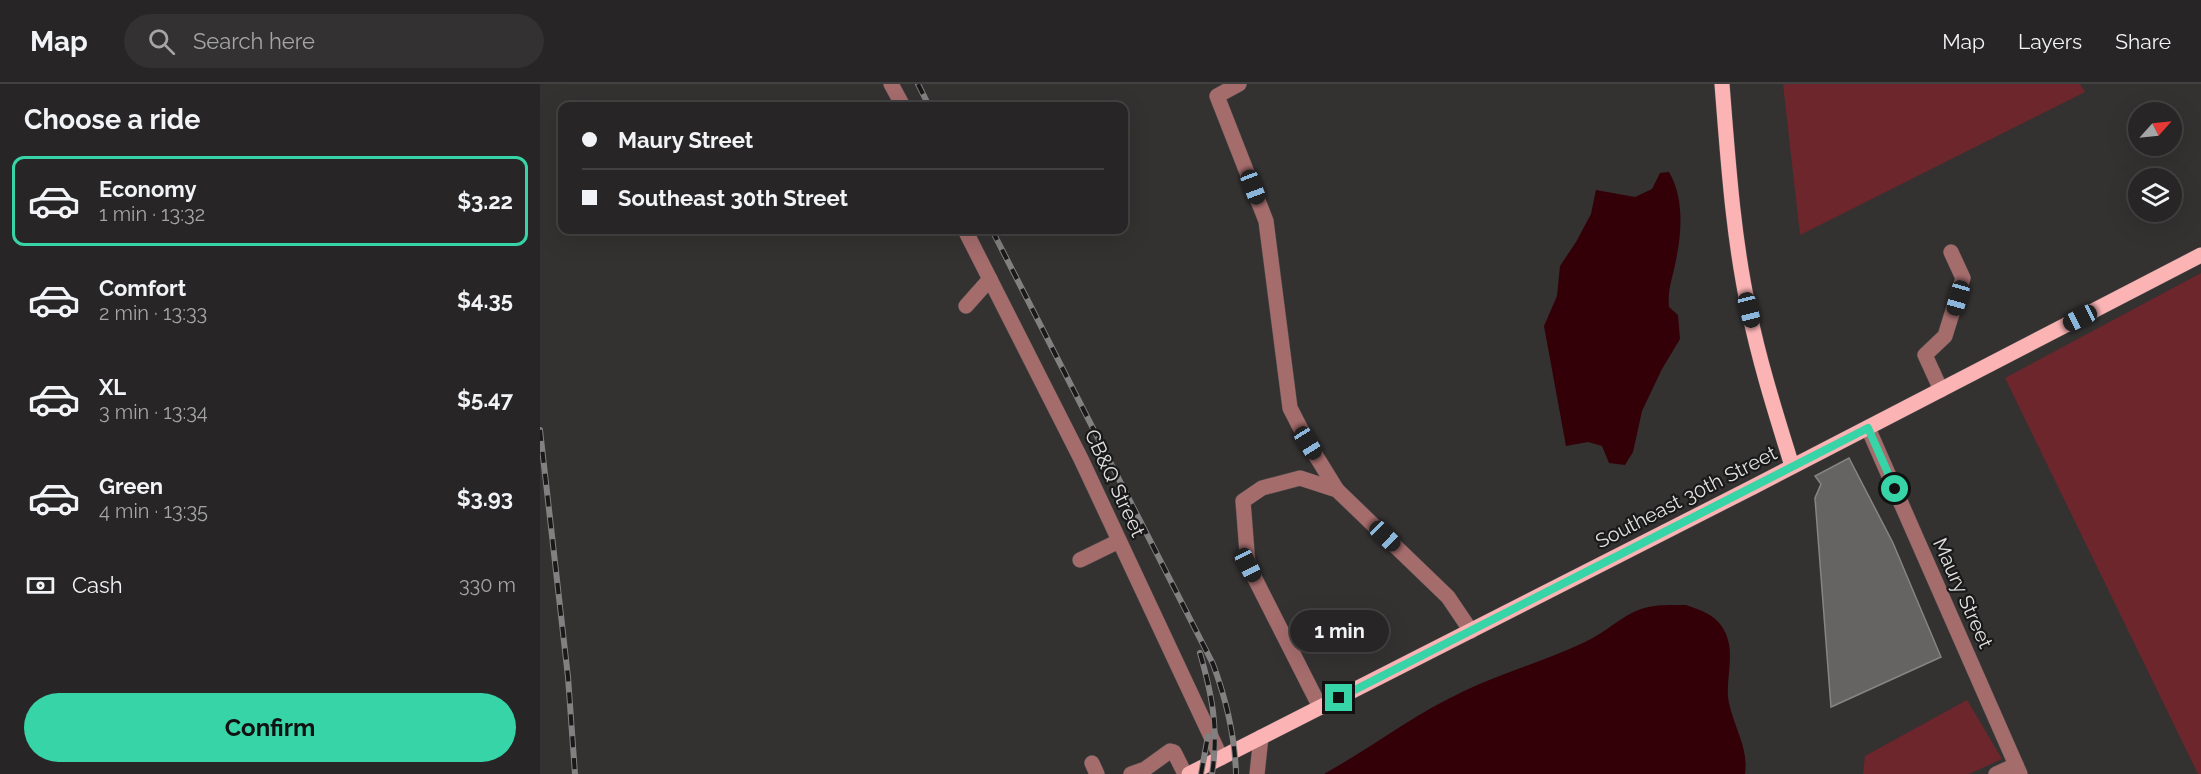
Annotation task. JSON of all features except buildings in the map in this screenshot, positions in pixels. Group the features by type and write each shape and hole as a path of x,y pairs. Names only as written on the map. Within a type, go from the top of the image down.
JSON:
{"main road":[{"path":"1722,84 1737,241 1749,310 1767,383 1792,466"},
{"name":"Southeast 30th Street","path":"1187,774 1868,428 2201,255"}],"street":[{"path":"891,84 901,102"},
{"path":"1239,84 1217,96 1266,220 1290,408 1337,490 1448,597 1471,631"},
{"name":"CB&Q Street","path":"967,234 1076,449 1221,758"},
{"path":"1941,390 1925,355 1945,336 1963,278 1951,252"},
{"path":"966,306 990,279"},
{"name":"Maury Street","path":"1868,428 2018,769"},
{"path":"1320,707 1248,565 1243,501 1262,489 1300,478 1337,490"},
{"path":"1080,560 1119,540"},
{"path":"1257,774 1261,737"},
{"path":"1131,774 1145,769 1170,751 1174,752 1187,774"},
{"path":"1996,774 2018,769"}],"shaded area":[{"path":"1783,84 2080,84 2085,92 1800,235"},
{"path":"1669,172 1677,192 1680,226 1669,307 1678,315 1680,339 1662,369 1642,411 1633,452 1625,465 1609,463 1602,446 1588,442 1566,446 1544,326 1557,296 1560,266 1591,214 1596,190 1635,197 1652,189 1660,173"},
{"path":"2201,273 2201,774 2198,774 2005,378"},
{"path":"1686,605 1712,617 1721,625 1728,639 1730,648 1729,703 1743,747 1745,774 1324,774 1426,711 1462,692 1585,642 1646,607"},
{"path":"1967,700 2002,759 1969,774 1863,774 1865,756"}],"railway":[{"path":"918,84 927,102"},
{"path":"994,234 1213,664 1229,718 1236,774"},
{"path":"540,430 568,677 575,774"},
{"path":"1200,653 1213,712 1215,742 1212,774"},
{"path":"1201,774 1208,736"}],"route":[{"path":"1339,698 1868,428 1895,489"}]}
